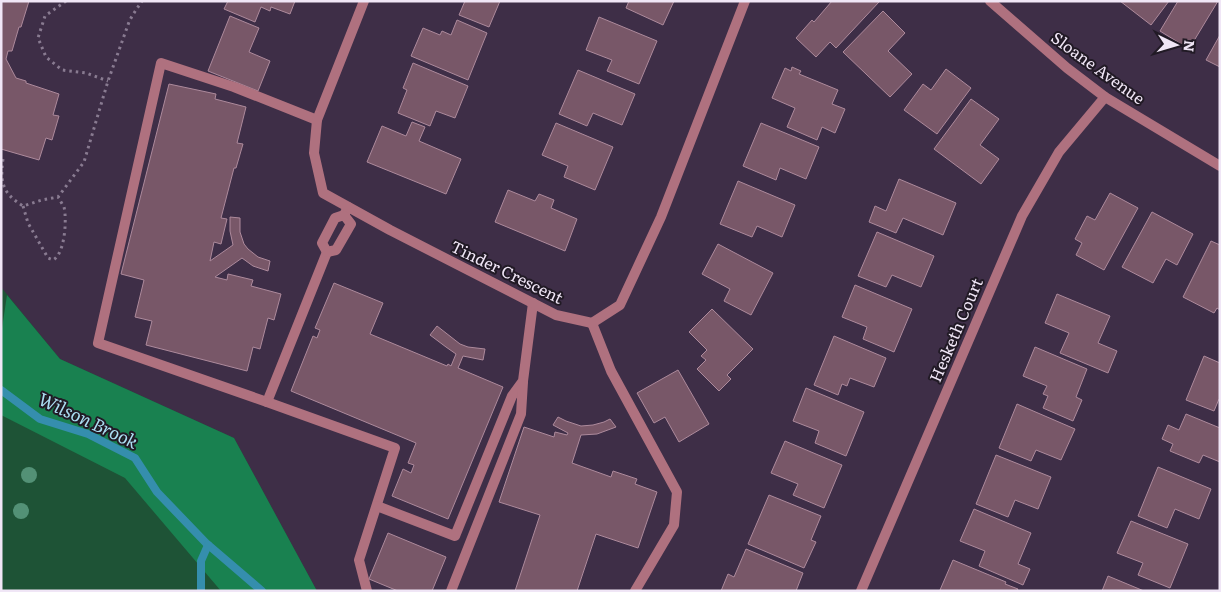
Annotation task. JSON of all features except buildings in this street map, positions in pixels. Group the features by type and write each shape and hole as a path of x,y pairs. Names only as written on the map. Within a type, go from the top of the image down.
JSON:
{"street":[{"name":"Tinder Crescent","path":"364,1 317,120 314,153 323,193 346,211 390,230 556,315 592,323"},
{"path":"635,591 674,525 677,492 611,371 592,323 620,305 661,217 745,1"},
{"name":"Sloane Avenue","path":"990,1 1067,68 1105,97 1220,166"},
{"path":"317,120 234,87 161,63 98,343 395,448 359,560 367,591"},
{"name":"Hesketh Court","path":"861,591 1022,216 1059,152 1105,97"},
{"path":"346,211 351,224 336,250 327,252 322,243 334,218 346,211"},
{"path":"267,402 327,252"},
{"path":"451,591 521,414 523,381 533,303"},
{"path":"377,506 455,536 512,396 523,381"}],"path":[{"path":"66,1 45,16 38,38 46,57 62,70 86,73 108,81"},
{"path":"23,206 58,196 84,162 108,81 129,22 142,1"},
{"path":"4,159 2,179 6,192 10,198 23,206 28,223 48,258 53,260 59,254 65,230 63,206 58,196"}],"green space":[{"path":"1,287 60,359 234,438 317,591 1,591"},
{"path":"7,295 60,359 234,438 317,591 221,591 125,478 1,415 1,335"}],"waterway":[{"name":"Wilson Brook","path":"1,390 40,419 88,434 135,458 157,492 206,543 262,591"},
{"path":"201,591 201,561 208,545"}]}
